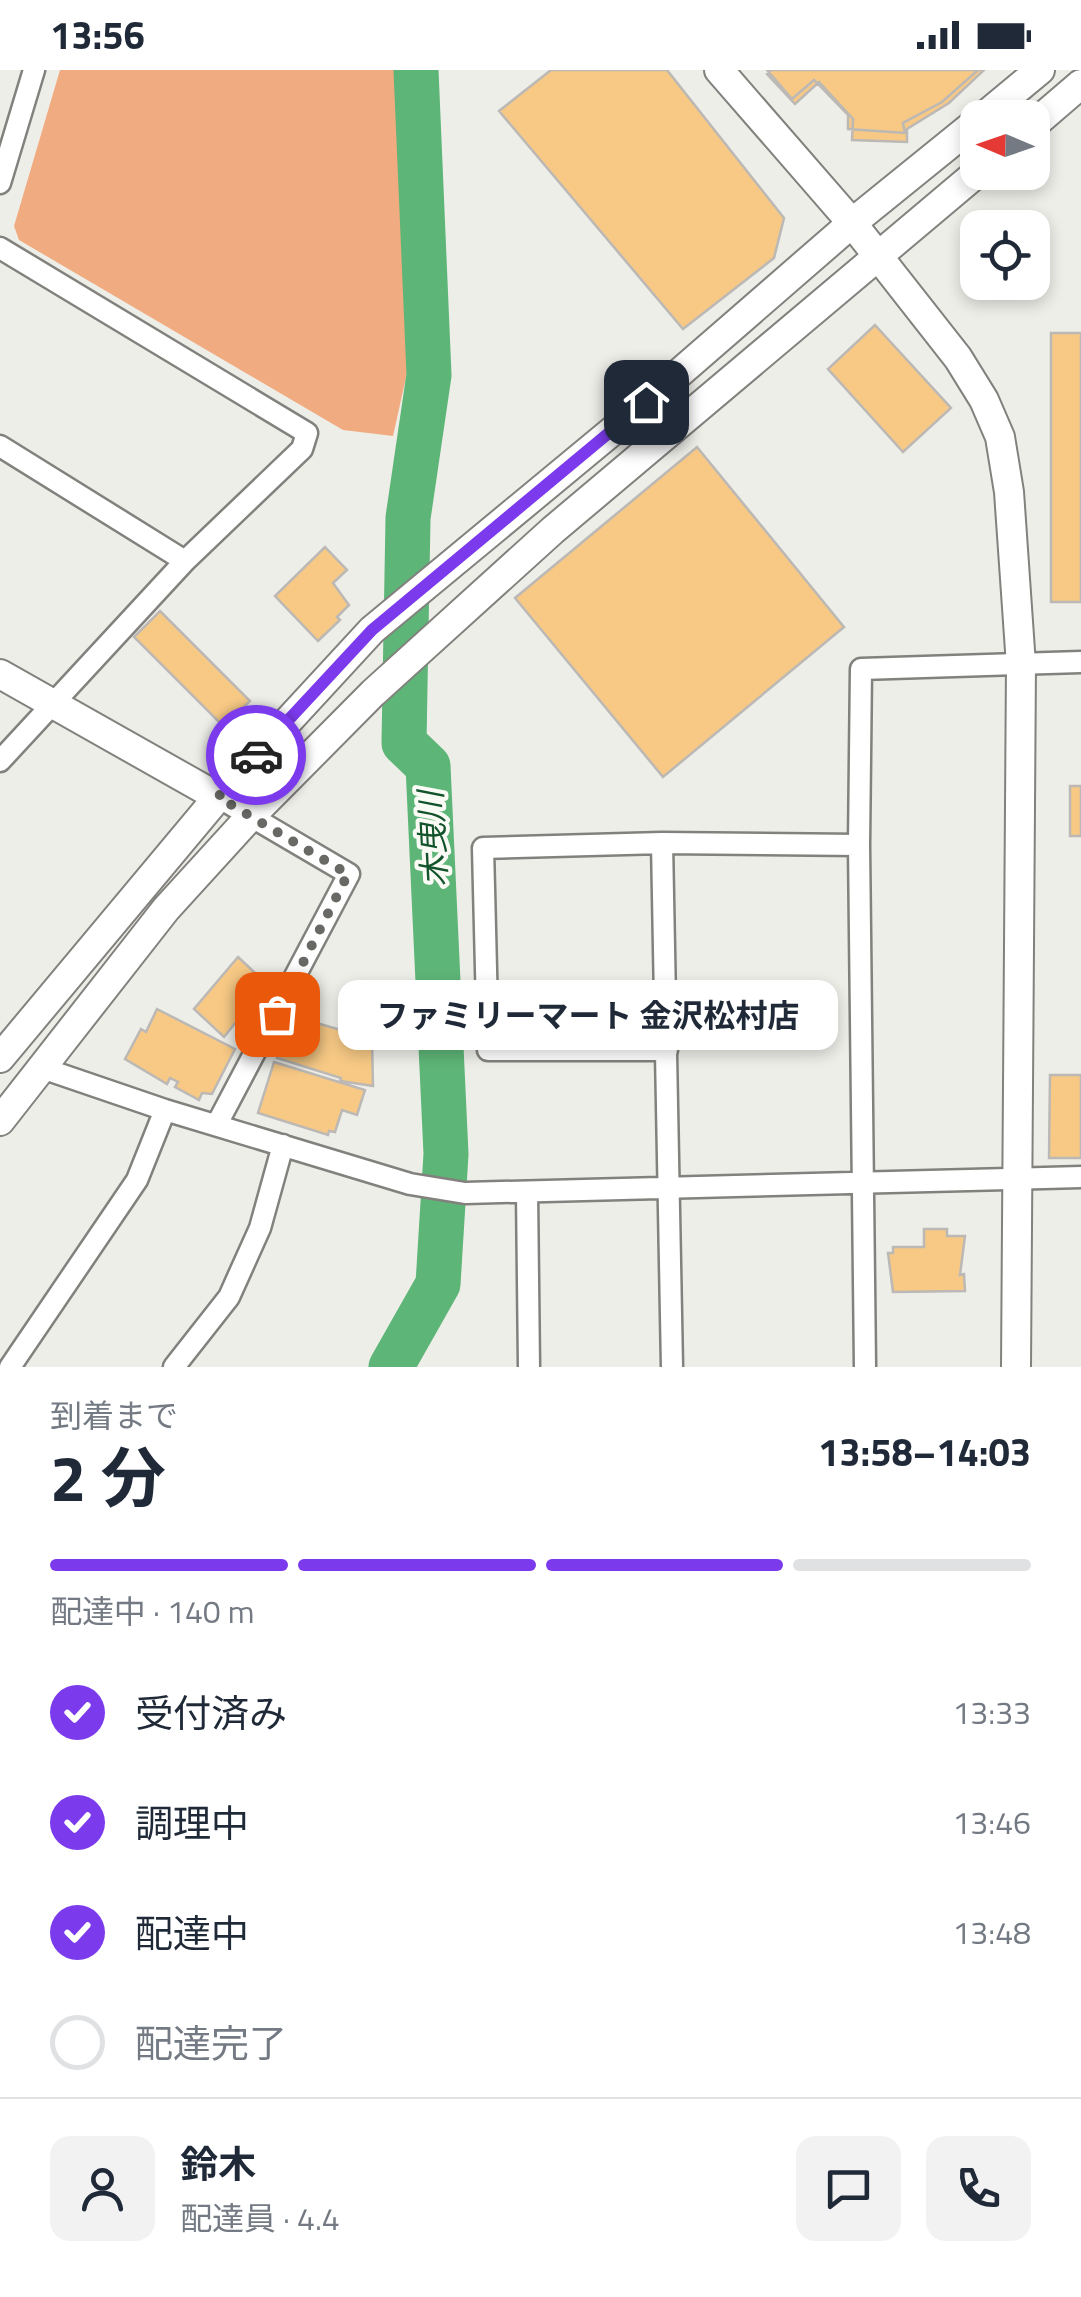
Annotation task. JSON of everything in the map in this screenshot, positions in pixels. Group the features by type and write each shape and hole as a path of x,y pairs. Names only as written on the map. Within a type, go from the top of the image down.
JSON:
{"street":[{"path":"0,184 34,70"},
{"path":"719,70 852,223 958,358 984,400 1000,437 1009,492 1021,665 1016,1367"},
{"path":"1003,100 1040,70"},
{"path":"1050,111 1081,84"},
{"path":"0,1058 218,797 372,630 960,135"},
{"path":"0,1121 39,1066 166,909 373,692 603,488 960,187"},
{"path":"0,248 307,433 302,449 185,561 0,761"},
{"path":"0,446 185,561"},
{"path":"865,1367 861,669 1081,662"},
{"path":"0,674 348,874 217,1124"},
{"path":"667,1050 488,1050 483,848 662,843 860,846"},
{"path":"662,843 672,1367"},
{"path":"39,1066 165,1110 434,1189 464,1193 1081,1177"},
{"path":"10,1367 136,1180 165,1110"},
{"path":"174,1367 229,1298 260,1228 283,1145"},
{"path":"527,1192 529,1367"}],"shaded area":[{"path":"60,70 402,70 409,364 393,436 343,430 19,240 14,226"}],"building":[{"path":"551,70 667,70 784,218 774,258 683,329 499,111"},
{"path":"767,70 978,70 942,102 903,123 905,133 848,129 848,115 814,80 792,99"},
{"path":"771,70 984,70 949,103 907,129 907,142 852,140 853,119 819,82 795,104 767,74"},
{"path":"875,325 951,408 903,452 828,369"},
{"path":"1051,333 1081,333 1081,602 1051,602"},
{"path":"697,447 844,627 663,777 515,598"},
{"path":"325,547 347,570 333,583 349,605 318,641 275,596"},
{"path":"160,611 250,701 224,727 134,637"},
{"path":"1070,786 1081,786 1081,836 1070,836"},
{"path":"238,957 267,984 224,1037 194,1009"},
{"path":"157,1009 235,1049 212,1094 202,1093 199,1100 175,1087 178,1082 170,1078 167,1084 125,1059 141,1029 146,1032"},
{"path":"296,1017 372,1039 373,1086 340,1081 341,1078 277,1058"},
{"path":"274,1062 365,1090 357,1115 342,1110 335,1132 329,1131 328,1135 258,1113"},
{"path":"1050,1075 1081,1075 1081,1158 1049,1158"},
{"path":"924,1229 947,1229 947,1236 965,1236 960,1275 964,1274 965,1291 893,1292 888,1253 893,1253 893,1247 924,1247"}],"waterway":[{"name":"木曳川","path":"391,1367 438,1284 446,1154 428,766 404,743 408,518 429,375 416,70"}],"way so far":[{"path":"256,755 218,797 348,874 277,1014"}],"place":[{"name":"ファミリーマート 金沢松村店","path":"277,1014"}],"route":[{"path":"256,755 372,630 646,402"}]}
